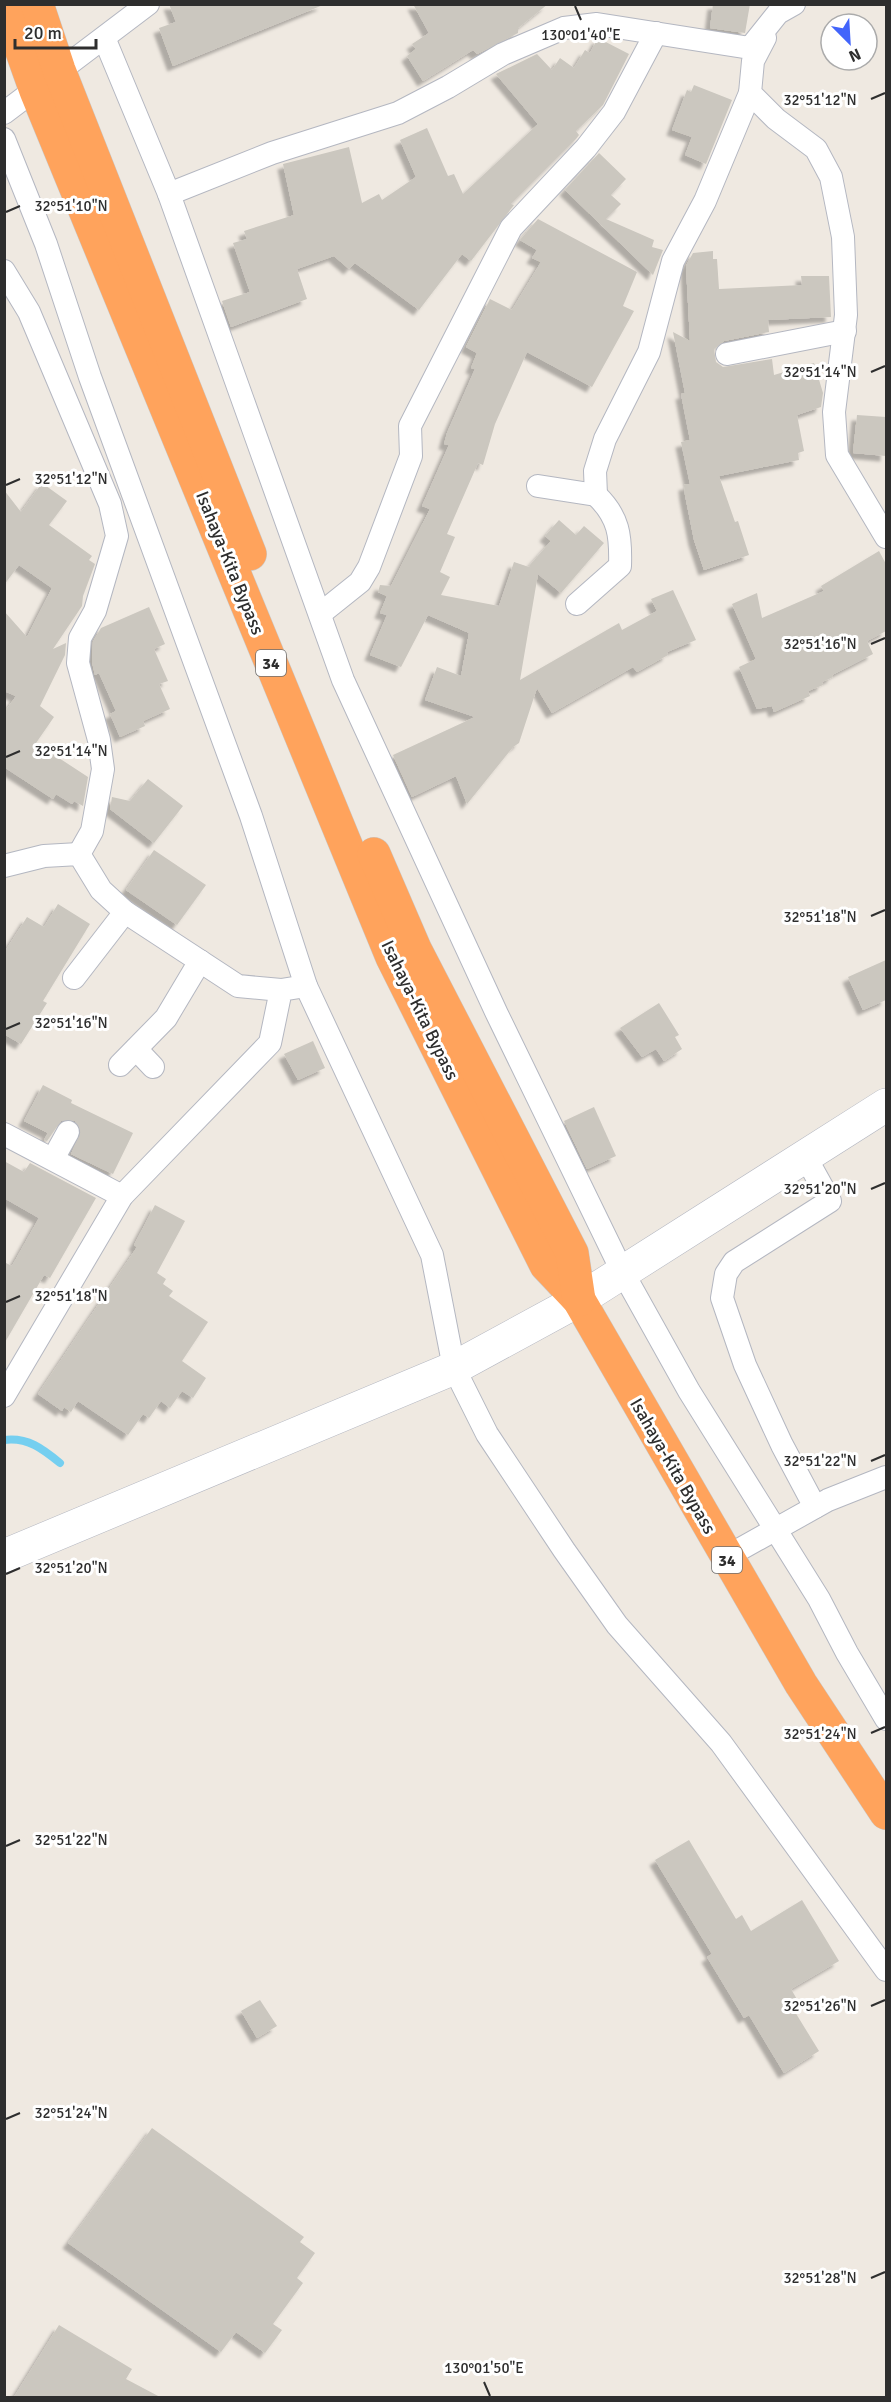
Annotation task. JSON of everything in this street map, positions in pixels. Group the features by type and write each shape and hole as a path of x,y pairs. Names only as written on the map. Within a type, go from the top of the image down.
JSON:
{"highway":[{"name":"Isahaya-Kita Bypass","path":"5,4 48,81 321,734 415,950 572,1253 579,1300 801,1684 886,1813"},
{"name":"Isahaya-Kita Bypass","path":"36,4 48,81"}],"street":[{"path":"4,112 105,40 148,4"},
{"path":"169,194 272,153 398,113 503,54 564,28 597,24 750,48 782,7"},
{"path":"596,495 595,471 605,439 649,352 673,261 705,201 750,93 753,61 782,7"},
{"path":"320,614 360,582 369,567 411,456 410,426 511,228 586,148 614,112 656,33"},
{"path":"105,40 169,194 343,680 506,1035 622,1272 689,1391 819,1599 847,1653 886,1719"},
{"path":"750,93 776,118 816,149 831,177 843,237 845,331 834,412 837,455 885,531"},
{"path":"4,140 46,244 90,377 251,816 306,986 432,1255 454,1368 487,1434 590,1588 617,1625 722,1743 886,1970"},
{"path":"4,271 29,312 110,504 117,536 95,611 80,638 78,663 99,741 104,770 92,831 79,854"},
{"path":"727,354 845,331"},
{"path":"538,486 596,495 610,508 621,538 620,566 577,604"},
{"path":"79,854 101,890 125,912 238,986 280,990 306,986"},
{"path":"4,866 44,856 79,854"},
{"path":"74,978 125,912"},
{"path":"153,1067 128,1057 166,1018 200,961"},
{"path":"6,1389 122,1196 270,1043 280,990"},
{"path":"4,1556 454,1368 513,1338 579,1300 886,1105"},
{"path":"53,1159 68,1132"},
{"path":"4,1134 122,1196"},
{"path":"805,1156 830,1201 734,1262 726,1274 722,1298 745,1365 782,1445 815,1507"},
{"path":"726,1557 815,1507 872,1480 886,1477"}],"building":[{"path":"169,4 323,5 173,66 159,28 176,22"},
{"path":"413,4 548,4 518,28 518,33 477,54 473,50 423,81 407,56 416,49 412,44 429,33"},
{"path":"713,4 750,4 745,33 710,28"},
{"path":"598,38 629,54 603,105 576,131 579,135 576,139 511,204 514,205 471,261 462,254 419,310 355,263 349,269 334,256 297,269 307,299 231,327 222,301 250,292 233,243 247,239 244,231 294,215 283,164 349,147 362,203 379,194 382,200 416,177 400,140 427,128 448,176 454,174 463,194 538,124 496,74 537,54 552,70 560,58 574,68 585,50 590,53"},
{"path":"694,85 732,100 706,164 685,155 692,137 672,130 687,90 691,92"},
{"path":"599,153 626,179 611,195 621,204 606,219 654,240 652,247 663,250 653,275 565,190"},
{"path":"538,219 637,272 623,306 634,311 592,387 527,352 495,424 483,465 478,463 447,534 455,537 440,572 450,577 441,595 499,606 514,562 532,568 529,566 551,541 545,536 559,520 576,535 584,526 604,543 561,593 538,574 520,680 619,623 622,630 657,611 651,599 673,590 696,640 667,652 668,655 637,672 633,667 552,713 537,688 519,743 513,747 467,804 456,776 412,797 393,755 475,717 425,700 437,667 461,676 469,633 428,615 401,667 370,655 387,615 380,613 387,596 378,592 380,585 391,586 430,509 422,506 449,445 444,444 447,433 475,369 471,368 477,353 466,347 490,299 512,310 541,262 532,258 537,250 520,240"},
{"path":"713,251 713,259 717,259 719,289 802,285 801,276 829,276 831,317 768,320 769,332 724,341 714,349 716,362 723,367 772,359 774,375 814,363 823,393 821,407 797,415 804,451 798,453 799,460 719,476 749,555 704,570 694,540 685,495 684,485 690,484 681,442 690,440 681,394 685,393 673,332 690,341 686,266 693,253"},
{"path":"857,415 886,417 886,456 853,453"},
{"path":"42,483 67,501 49,525 92,556 89,560 95,564 83,596 82,606 53,649 66,643 65,655 40,706 54,717 36,743 88,777 83,806 74,801 72,804 56,794 53,799 4,767 4,713 16,696 4,691 4,611 27,637 52,588 19,565 4,585 4,490 21,512"},
{"path":"879,551 886,564 886,631 867,641 873,654 832,675 833,677 822,682 823,685 808,691 810,696 774,712 772,706 757,709 739,667 756,659 732,604 757,593 762,618 824,591 821,586"},
{"path":"149,607 165,644 154,649 168,681 159,684 170,709 143,721 145,726 120,737 110,714 116,711 99,673 95,675 92,662 93,642 101,628"},
{"path":"148,779 183,806 154,843 110,809 112,797 130,801"},
{"path":"154,850 206,885 177,925 126,890"},
{"path":"58,904 90,924 43,1001 47,1003 21,1044 4,1034 4,953 27,917 44,927"},
{"path":"886,960 886,1000 863,1010 848,977"},
{"path":"659,1003 679,1035 675,1037 682,1049 664,1061 656,1049 642,1057 620,1028"},
{"path":"313,1041 325,1068 298,1080 284,1054"},
{"path":"43,1085 72,1100 71,1103 133,1133 113,1174 71,1154 81,1132 75,1121 61,1121 47,1141 44,1140 48,1133 24,1121"},
{"path":"594,1107 616,1156 587,1169 564,1121"},
{"path":"4,1161 24,1172 30,1163 96,1198 50,1278 44,1275 4,1344 4,1262 12,1266 39,1218 4,1198"},
{"path":"155,1205 185,1221 157,1273 166,1279 163,1284 173,1291 169,1296 208,1322 182,1361 206,1378 193,1398 182,1391 170,1408 161,1401 149,1418 143,1414 128,1435 78,1401 71,1412 64,1407 62,1411 38,1394 137,1247 134,1245"},
{"path":"689,1840 736,1919 742,1915 751,1931 802,1900 839,1961 791,1989 802,2008 795,2012 819,2051 784,2073 749,2015 744,2018 707,1957 712,1954 655,1860"},
{"path":"260,2000 277,2026 257,2038 241,2011"},
{"path":"152,2128 304,2237 300,2242 315,2253 297,2278 303,2283 273,2324 282,2330 265,2353 236,2332 221,2352 68,2243"},
{"path":"59,2325 132,2369 126,2379 160,2397 14,2397"}],"waterway":[{"path":"4,1440 28,1442 60,1463"}]}
